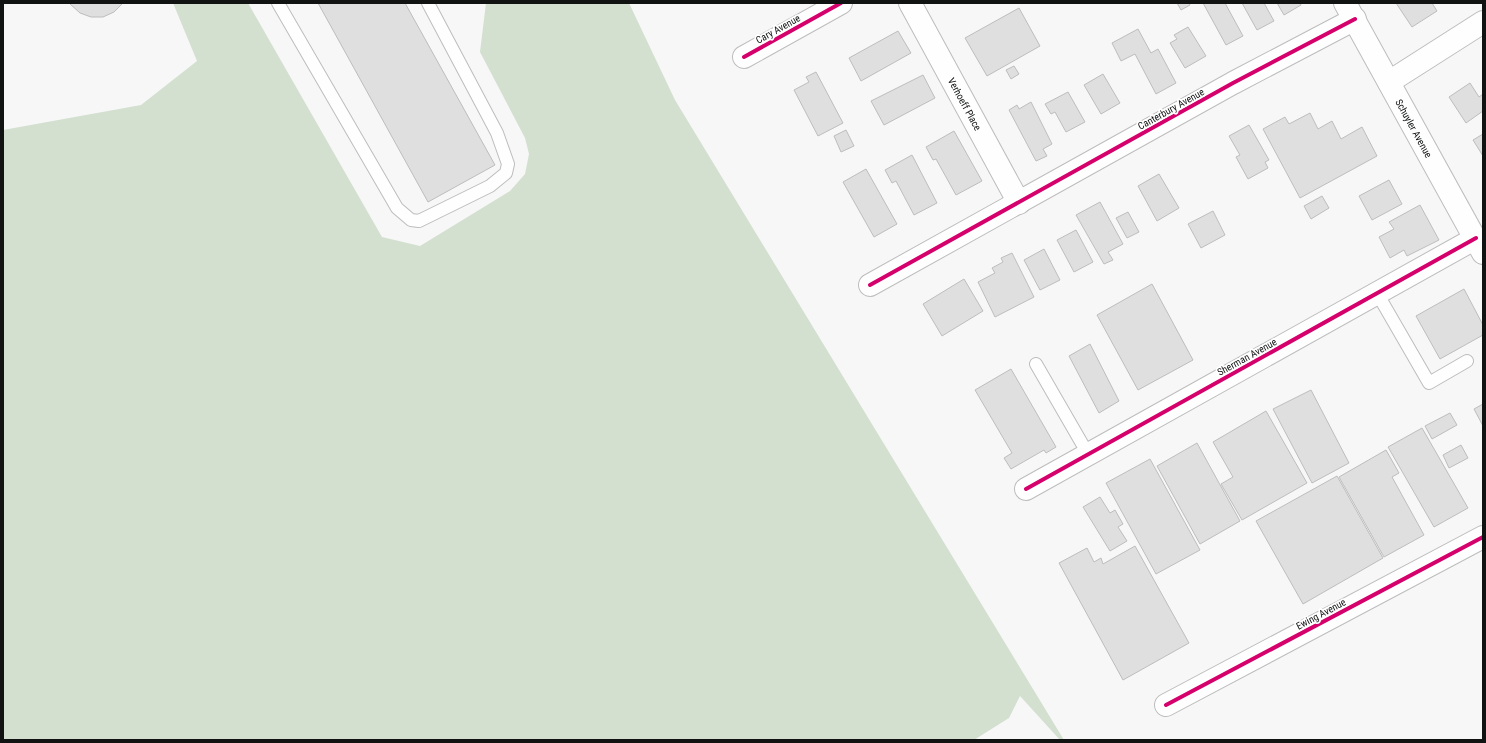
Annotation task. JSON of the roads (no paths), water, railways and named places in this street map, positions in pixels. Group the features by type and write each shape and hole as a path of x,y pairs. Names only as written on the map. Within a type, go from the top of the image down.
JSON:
{"street":[{"name":"Cary Avenue","path":"744,57 841,3"},
{"name":"Verhoeff Place","path":"911,4 1020,203"},
{"name":"Canterbury Avenue","path":"870,285 1234,83 1350,11"},
{"name":"Schuyler Avenue","path":"1350,11 1479,246"},
{"path":"1389,82 1483,22"},
{"name":"Sherman Avenue","path":"1026,489 1377,293 1479,246"},
{"name":"Ewing Avenue","path":"1166,705 1483,537"}],"lane":[{"path":"278,3 397,208 411,220 419,221 490,186 506,173 508,164 497,133 428,3"},
{"path":"1377,293 1429,383 1467,361"},
{"path":"1036,364 1088,454"}]}
